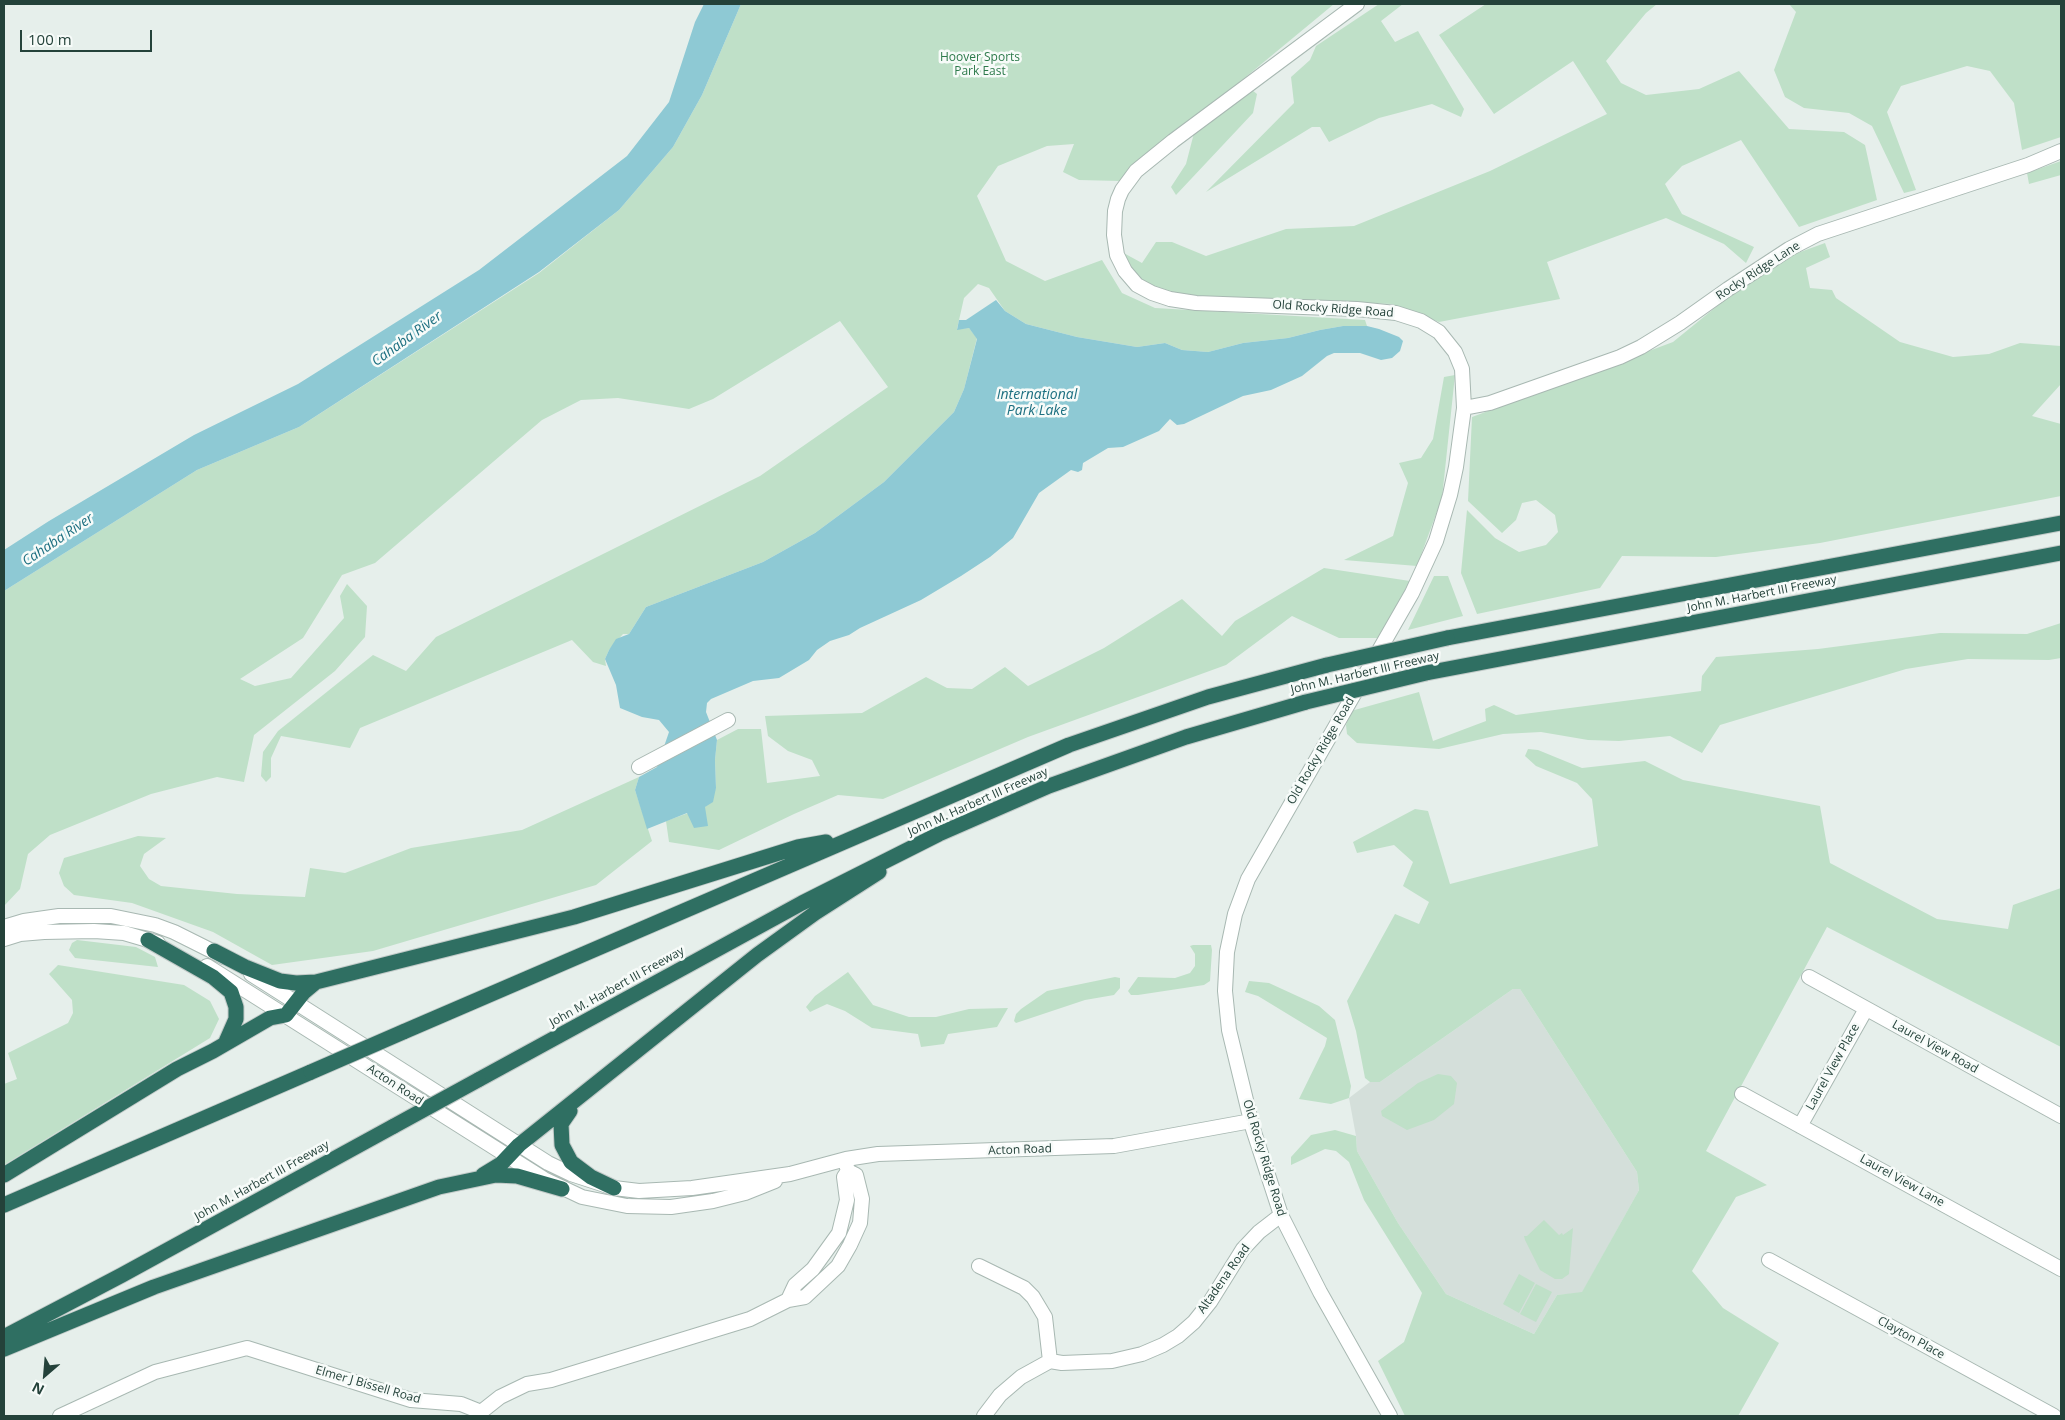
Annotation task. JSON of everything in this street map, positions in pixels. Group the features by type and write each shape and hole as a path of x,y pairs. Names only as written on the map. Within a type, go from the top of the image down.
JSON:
{"highway":[{"name":"John M. Harbert III Freeway","path":"4,1205 854,836 1069,745 1208,697 1327,665 1447,638 2061,523"},
{"name":"John M. Harbert III Freeway","path":"4,1338 802,903 888,858 1049,786 1186,737 1306,702 1426,673 2061,554"},
{"path":"477,1178 492,1171 519,1145 578,1100 757,955 815,914 939,834"},
{"path":"214,951 280,981 296,983 316,982 574,917 798,847 854,836"},
{"path":"148,940 213,977 231,992 236,1007 236,1019 224,1044"},
{"path":"4,1175 178,1069 270,1018 286,1015 304,992 316,982"},
{"path":"578,1100 561,1124 562,1145 571,1162 591,1177 614,1188"},
{"path":"4,1349 154,1287 439,1187 496,1175 517,1176 562,1189"}],"street":[{"name":"Old Rocky Ridge Road","path":"1357,4 1173,141 1136,171 1122,190 1115,211 1114,235 1117,255 1125,271 1137,285 1152,293 1170,299 1196,303 1376,310 1396,313 1421,321 1439,332 1455,352 1462,369 1464,408 1450,495 1443,522 1428,562 1248,879 1235,914 1227,952 1226,1009 1234,1051 1251,1121 1280,1216 1316,1285 1390,1416"},
{"name":"Rocky Ridge Lane","path":"1464,408 1490,403 1620,357 1641,347 1680,323 1781,254 1818,234 2028,165 2061,151"},
{"path":"640,767 728,720"},
{"name":"Acton Road","path":"4,927 24,921 59,916 111,916 155,925 174,932 214,951 519,1145 570,1174 614,1188 664,1191 847,1165 878,1154 1114,1146 1251,1121"},
{"name":"Acton Road","path":"4,939 44,932 94,930 124,934 148,940 194,958 508,1157 562,1189 608,1204 650,1208 671,1207 745,1193 790,1174"},
{"name":"Laurel View Road","path":"1809,977 2061,1116"},
{"name":"Laurel View Place","path":"1800,1126 1866,1009"},
{"name":"Laurel View Lane","path":"1742,1094 2061,1269"},
{"name":"Elmer J Bissell Road","path":"60,1416 155,1372 247,1348 410,1400 461,1404 481,1412 500,1397 527,1384 551,1380 750,1319 788,1300 805,1297 838,1266 860,1222 862,1199 856,1175 847,1165"},
{"name":"Altadena Road","path":"1050,1361 1062,1363 1112,1362 1142,1354 1163,1345 1194,1322 1210,1302 1242,1249 1259,1232 1280,1216"},
{"name":"Clayton Place","path":"1769,1260 2054,1416"},
{"path":"979,1266 1024,1288 1033,1296 1045,1317 1050,1361 1021,1378 1000,1395 984,1416"}],"shaded area":[{"path":"1513,989 1520,989 1637,1172 1639,1190 1582,1293 1557,1295 1534,1334 1446,1294 1398,1223 1357,1151 1349,1098 1370,1082 1380,1082"}],"green space":[{"name":"Hoover Sports Park East","path":"741,4 1334,4 1120,181 1079,180 1063,172 1074,144 1047,146 998,166 977,196 1006,261 1045,281 1102,260 1122,293 1155,308 1365,320 1367,326 1343,326 1288,338 1243,343 1208,352 1182,350 1165,343 1137,347 1077,337 1026,324 1005,311 989,288 978,284 964,298 957,329 969,328 977,338 964,389 954,412 884,482 815,533 763,562 646,607 629,634 623,634 609,650 605,659 606,666 593,662 572,640 360,728 350,748 281,736 271,758 271,777 266,782 261,776 263,752 278,731 373,655 406,671 436,637 760,476 888,387 840,321 713,399 689,409 618,398 581,400 542,420 375,563 342,575 303,638 240,679 255,686 291,678 344,618 340,596 347,584 367,606 365,637 335,671 254,735 244,782 217,777 151,794 50,835 28,854 20,889 4,906 4,591 197,470 299,427 539,273 619,210 673,147 702,95"},
{"path":"1379,4 1403,4 1381,21 1395,42 1418,31 1464,109 1461,117 1432,104 1379,118 1329,142 1320,127 1312,127 1206,192 1294,103 1291,77 1310,60 1316,46"},
{"path":"1486,4 1657,4 1646,13 1606,61 1621,83 1646,95 1699,89 1739,71 1789,129 1844,132 1865,145 1877,200 1799,227 1741,140 1682,166 1665,184 1682,214 1754,247 1746,263 1724,244 1666,218 1547,262 1560,299 1439,322 1392,304 1205,297 1157,290 1139,281 1120,251 1142,263 1156,242 1172,242 1206,256 1286,229 1354,226 1490,171 1607,114 1573,61 1494,114 1439,35"},
{"path":"1789,4 2061,4 2061,137 2022,150 2014,103 1990,71 1967,66 1901,86 1887,112 1916,190 1904,193 1872,126 1849,113 1804,108 1785,97 1774,70 1796,12"},
{"path":"1252,90 1257,94 1253,113 1176,195 1171,187 1186,164 1194,133"},
{"path":"2061,161 2061,175 2029,184 2027,173"},
{"path":"1825,243 1830,257 1806,268 1810,288 1832,290 1836,298 1900,342 1953,357 1989,354 2020,343 2061,346 2061,384 2032,416 2061,424 2061,496 1820,543 1716,557 1622,556 1600,588 1477,614 1461,573 1467,510 1495,538 1519,552 1546,545 1558,532 1555,515 1536,500 1522,503 1516,520 1502,533 1468,501 1472,417 1673,342 1727,298 1792,255"},
{"path":"1455,375 1442,498 1417,566 1344,560 1393,536 1408,483 1399,463 1421,458 1433,439 1444,377"},
{"path":"1324,568 1410,581 1378,638 1339,638 1292,616 1226,665 1028,737 883,799 838,795 719,850 669,842 666,821 705,807 716,788 715,760 717,740 738,729 761,729 767,783 820,776 812,760 788,751 768,736 765,716 862,713 926,677 947,688 972,689 1005,667 1028,686 1104,648 1182,599 1222,636 1235,621"},
{"path":"1434,576 1448,576 1463,616 1408,630"},
{"path":"2061,623 2061,658 2049,660 1968,659 1906,669 1720,725 1702,753 1670,736 1619,741 1588,740 1541,732 1503,734 1439,749 1357,743 1347,734 1346,725 1351,711 1419,692 1433,741 1486,721 1485,709 1494,705 1516,715 1701,691 1702,676 1716,657 1818,649 1940,633 2027,634"},
{"path":"1528,749 1538,750 1582,768 1645,761 1683,780 1820,806 1830,863 1937,919 2008,929 2013,905 2061,888 2061,1047 1827,927 1706,1151 1767,1185 1736,1197 1692,1271 1723,1308 1779,1343 1738,1416 1405,1416 1378,1361 1404,1342 1422,1293 1364,1200 1349,1162 1336,1151 1325,1149 1291,1165 1291,1157 1311,1135 1335,1130 1356,1136 1357,1151 1398,1223 1446,1294 1534,1334 1557,1295 1582,1292 1639,1190 1637,1172 1520,989 1513,989 1380,1082 1370,1082 1365,1078 1356,1031 1347,1001 1395,914 1419,924 1429,902 1403,886 1413,862 1394,845 1357,853 1353,842 1415,809 1428,811 1450,884 1598,846 1592,799 1577,783 1536,766 1525,756"},
{"path":"639,777 635,790 652,841 596,885 373,951 272,965 213,932 132,903 74,895 64,886 59,873 64,858 138,836 166,838 144,854 140,866 149,879 161,886 237,894 305,897 310,868 345,873 411,848 522,830"},
{"path":"77,940 136,947 155,957 158,967 75,958 69,950 72,943"},
{"path":"1211,945 1210,981 1204,985 1131,995 1128,991 1138,977 1175,978 1190,973 1195,966 1195,954 1190,946"},
{"path":"58,965 184,985 210,1001 219,1019 210,1038 4,1165 4,1084 17,1079 8,1053 68,1023 73,1013 72,1000 49,974"},
{"path":"848,972 873,1005 909,1017 936,1017 969,1009 1008,1008 997,1027 948,1034 944,1044 921,1047 918,1034 872,1028 845,1011 827,1004 810,1012 806,1007 815,996"},
{"path":"1115,977 1120,978 1120,988 1114,995 1085,1000 1016,1023 1014,1021 1016,1014 1021,1009 1047,991"},
{"path":"1249,981 1269,983 1319,1006 1335,1020 1351,1086 1349,1098 1331,1104 1299,1099 1325,1046 1327,1038 1258,996 1245,992"},
{"path":"1438,1074 1451,1076 1457,1083 1454,1104 1434,1120 1407,1130 1382,1116 1381,1111 1418,1083"},
{"path":"1544,1220 1559,1235 1562,1233 1563,1235 1573,1228 1569,1274 1562,1279 1555,1279 1540,1270 1525,1240 1524,1236 1527,1236"},
{"path":"1519,1274 1535,1283 1519,1313 1503,1304"},
{"path":"1536,1284 1552,1292 1536,1322 1520,1314"}],"water":[{"name":"Cahaba River","path":"704,4 741,4 702,95 673,147 619,210 539,272 299,427 197,470 4,591 4,550 49,521 194,435 298,384 479,270 627,156 669,102 695,22"},
{"name":"International Park Lake","path":"996,300 1005,311 1026,324 1077,337 1137,347 1165,343 1182,350 1208,352 1243,343 1288,338 1343,326 1367,326 1379,329 1399,337 1403,341 1400,351 1392,358 1381,360 1360,353 1334,353 1327,356 1302,376 1271,390 1243,396 1184,424 1177,425 1170,419 1159,431 1123,447 1108,448 1083,463 1082,470 1078,472 1071,470 1039,493 1013,538 990,557 961,576 921,600 849,635 830,641 817,650 809,660 779,678 753,681 711,699 707,703 706,712 717,740 715,760 716,788 713,802 705,807 708,826 694,828 687,813 647,829 635,790 639,777 657,767 669,732 659,720 642,717 620,708 616,685 605,659 616,639 629,634 646,607 763,562 815,533 884,482 954,412 964,389 977,339 969,328 957,330 959,320 966,320"}]}
